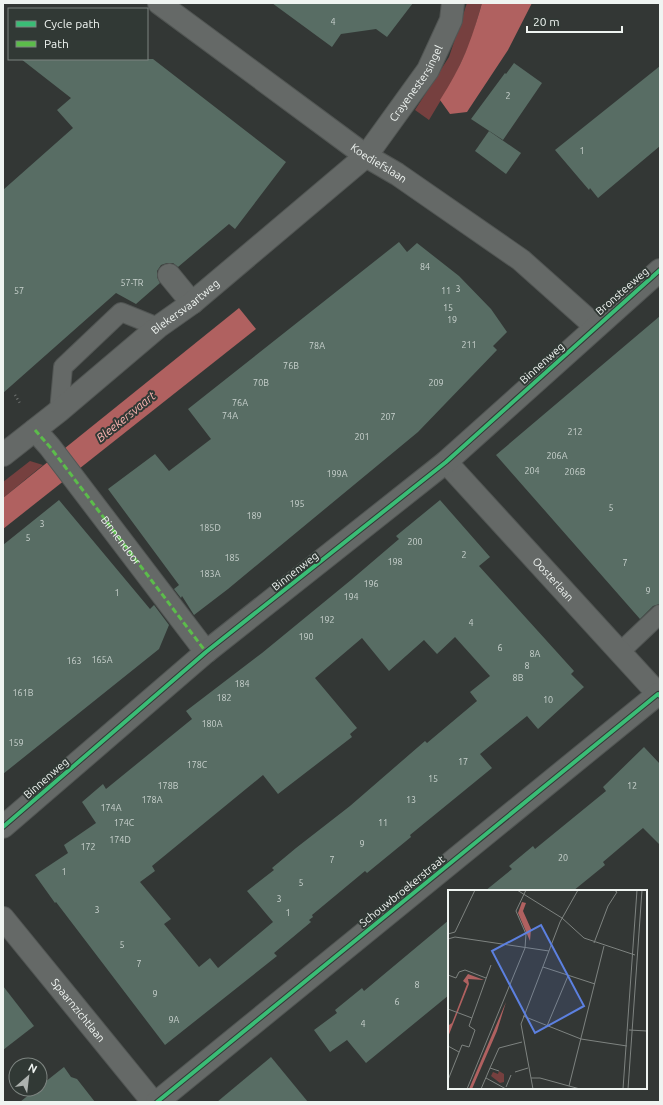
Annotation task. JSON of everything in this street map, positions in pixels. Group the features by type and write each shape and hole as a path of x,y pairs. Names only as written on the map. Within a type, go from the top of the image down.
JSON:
{"street":[{"name":"Koediefslaan","path":"159,3 366,156 397,174 521,260 595,326"},
{"name":"Crayenestersingel","path":"366,156 428,70 451,20 453,3"},
{"name":"Blekersvaartweg","path":"3,455 59,411 158,327 192,303 366,156"},
{"name":"Bronsteeweg","path":"595,326 660,270"},
{"path":"169,275 192,303"},
{"name":"Binnenweg","path":"3,827 206,652 446,462 595,326"},
{"name":"Binnendoor","path":"35,430 50,447 206,652"},
{"name":"Oosterlaan","path":"446,462 659,695"},
{"name":"Schouwbroekerstraat","path":"157,1102 659,695"},
{"name":"Spaarnzichtlaan","path":"3,918 153,1102"}],"lane":[{"path":"59,411 63,367 121,312 158,327"},
{"path":"619,653 660,614"}],"shaded area":[{"path":"467,3 482,3 471,41 453,80 429,120 415,110 449,57"},
{"path":"30,461 43,465 3,498 3,482"}],"water":[{"path":"482,3 532,3 508,50 467,112 450,114 440,100 465,53"},
{"name":"Bleekersvaart","path":"239,308 256,329 3,529 3,498"}],"building":[{"path":"272,3 413,3 387,37 376,29 341,34 332,47"},
{"path":"153,59 286,162 235,229 229,224 178,267 173,263 161,265 157,271 157,277 160,283 136,304 116,293 3,393 3,190 73,128 57,110 71,98 22,60"},
{"path":"514,63 542,83 503,140 471,119"},
{"path":"660,66 660,146 598,198 590,188 589,190 555,150"},
{"path":"489,131 521,153 506,174 475,151"},
{"path":"399,242 407,252 417,243 459,276 491,309 507,332 493,346 497,350 418,432 228,589 194,615 182,596 181,598 174,589 179,585 108,489 155,454 169,471 211,439 188,409"},
{"path":"660,316 660,604 653,606 640,619 496,455"},
{"path":"59,500 150,609 154,605 169,625 159,649 3,774 3,545"},
{"path":"440,500 490,557 479,566 574,671 571,674 584,687 538,729 527,716 480,754 492,768 410,835 411,837 367,873 365,871 312,915 313,917 309,920 311,922 274,953 277,956 165,1045 35,875 68,853 64,845 96,823 82,802 103,784 106,789 192,719 186,711 262,653 351,580 399,539 396,536","holes":["455,637 490,676 470,692 477,701 427,743 425,741 350,806 272,868 274,870 247,891 273,922 218,968 210,958 199,967 164,924 171,919 140,882 155,871 152,866 263,775 278,794 352,737 350,734 357,728 315,678 362,638 389,671 424,640 437,654"]},
{"path":"644,747 660,764 660,845 643,828 603,862 605,865 574,890 486,890 512,869 509,866 533,846 535,849 606,791 603,787"},
{"path":"448,921 448,996 366,1063 347,1040 330,1052 314,1030 337,1013 335,1010 362,988 364,991"},
{"path":"3,986 34,1026 3,1050"},
{"path":"271,1057 308,1102 217,1102"},
{"path":"64,1067 71,1077 77,1079 95,1102 20,1102 26,1097 48,1097 48,1080"}],"marked path":[{"path":"35,430 50,447 206,652"}],"cycle path":[{"path":"3,827 206,652 446,462 660,270"},
{"path":"157,1102 658,694 660,696"}]}
